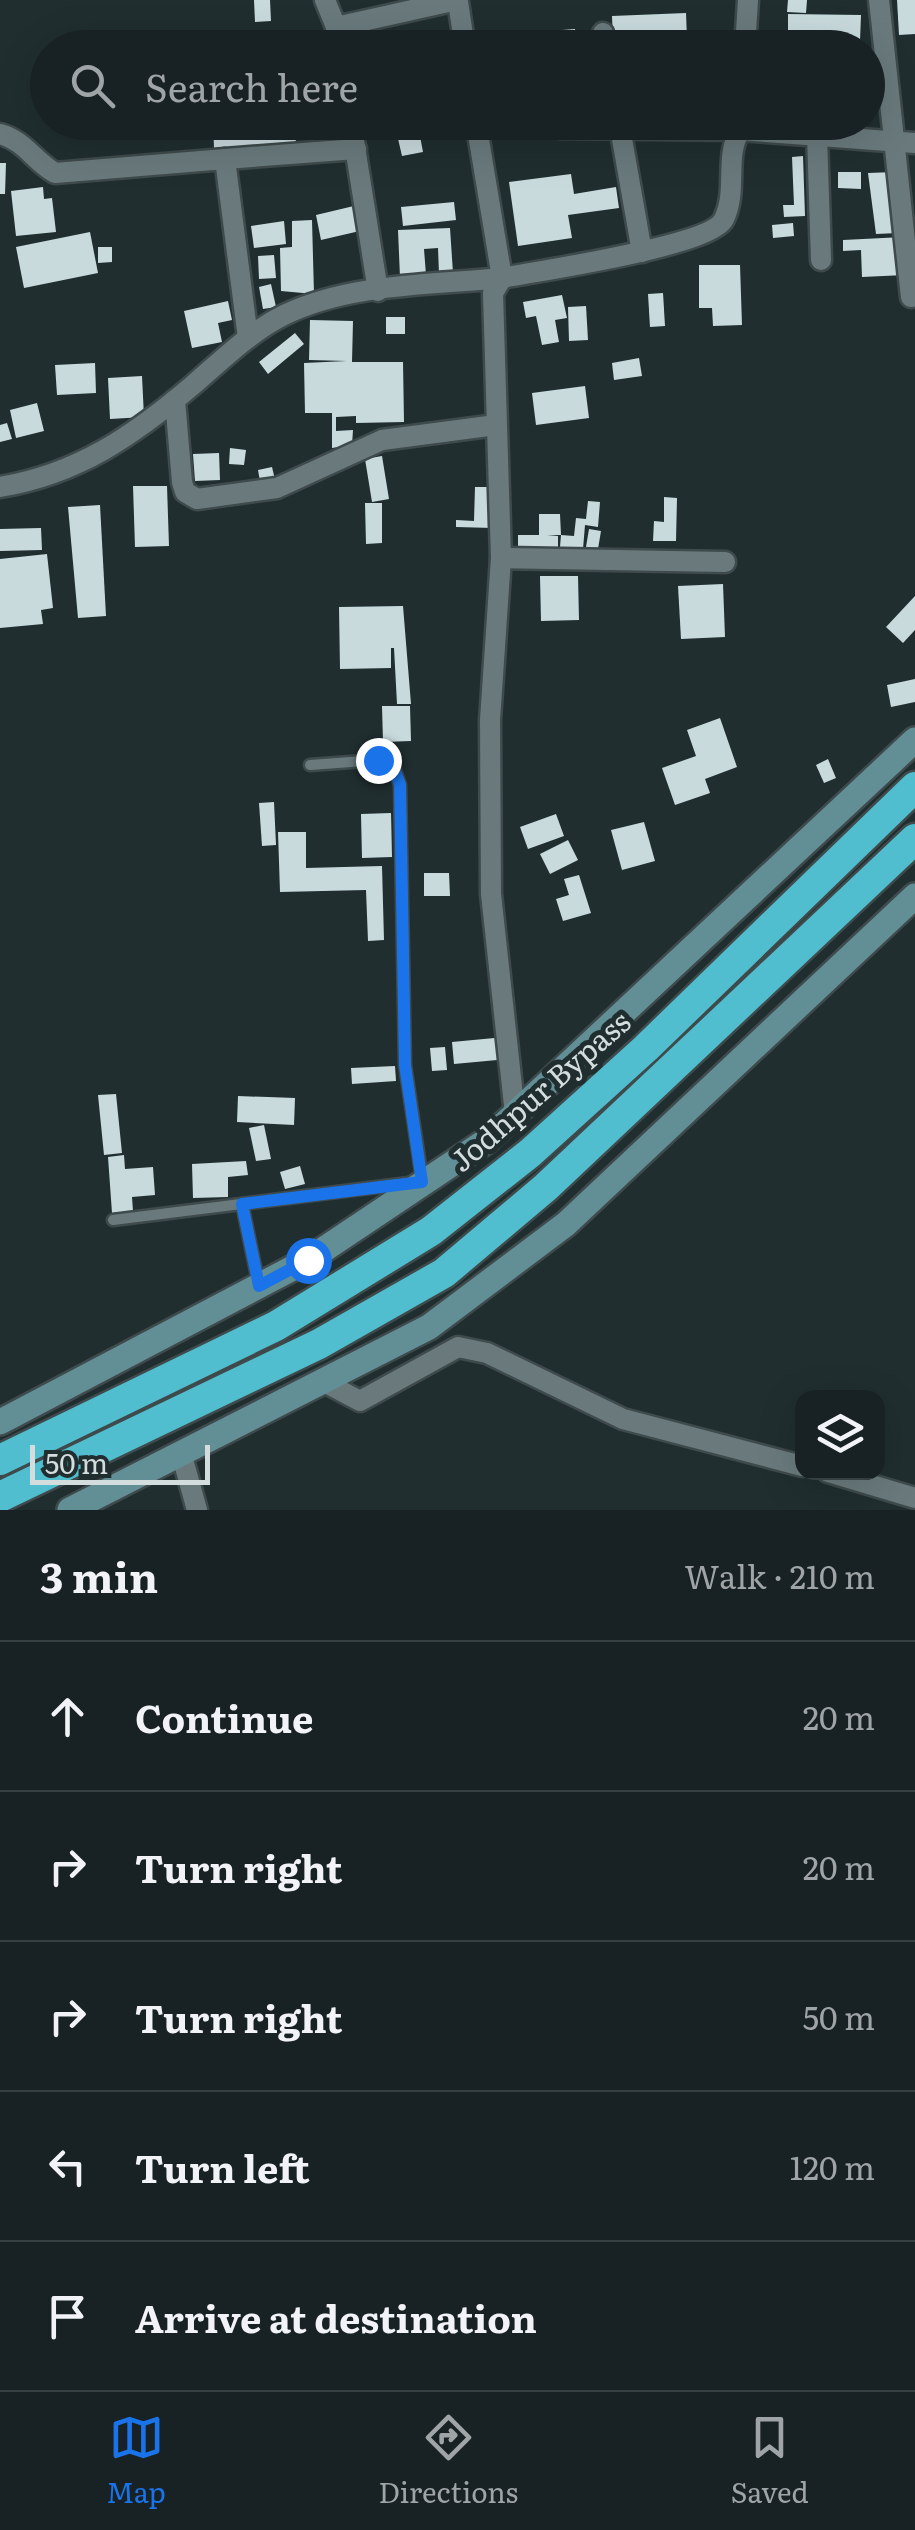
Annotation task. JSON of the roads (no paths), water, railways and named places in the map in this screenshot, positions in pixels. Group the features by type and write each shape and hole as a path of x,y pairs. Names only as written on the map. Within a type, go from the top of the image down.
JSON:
{"highway":[{"name":"Jodhpur Bypass","path":"0,1460 276,1326 431,1231 530,1153 646,1048 915,787"},
{"path":"0,1498 319,1344 444,1272 546,1187 915,839"}],"street":[{"path":"325,0 336,30"},
{"path":"746,30 748,0"},
{"path":"880,0 905,144 911,298"},
{"path":"361,30 457,1 461,30"},
{"path":"0,134 21,140 39,164 55,173 356,149"},
{"path":"355,140 378,290"},
{"path":"479,140 502,278 493,293 492,315 501,558 490,720 491,894 515,1114"},
{"path":"622,140 642,252"},
{"path":"0,487 42,480 80,466 175,400 248,338 317,302 378,290 502,278 642,252 707,234 722,224 731,198 734,140"},
{"path":"817,140 821,260"},
{"path":"866,140 905,144"},
{"path":"224,158 248,338"},
{"path":"175,400 182,482 185,492 197,499 277,488 382,440 496,425"},
{"path":"501,558 725,562"},
{"path":"0,1422 308,1260 486,1141 915,740"},
{"path":"70,1510 430,1327 566,1224 915,896"},
{"path":"324,1382 360,1400 458,1347 487,1353 623,1419 795,1464"},
{"path":"182,1456 197,1510"},
{"path":"855,1480 915,1498"}],"lane":[{"path":"113,1220 422,1182 405,1065 400,785 394,768 378,760 310,765"},
{"path":"242,1204 259,1286"}]}
